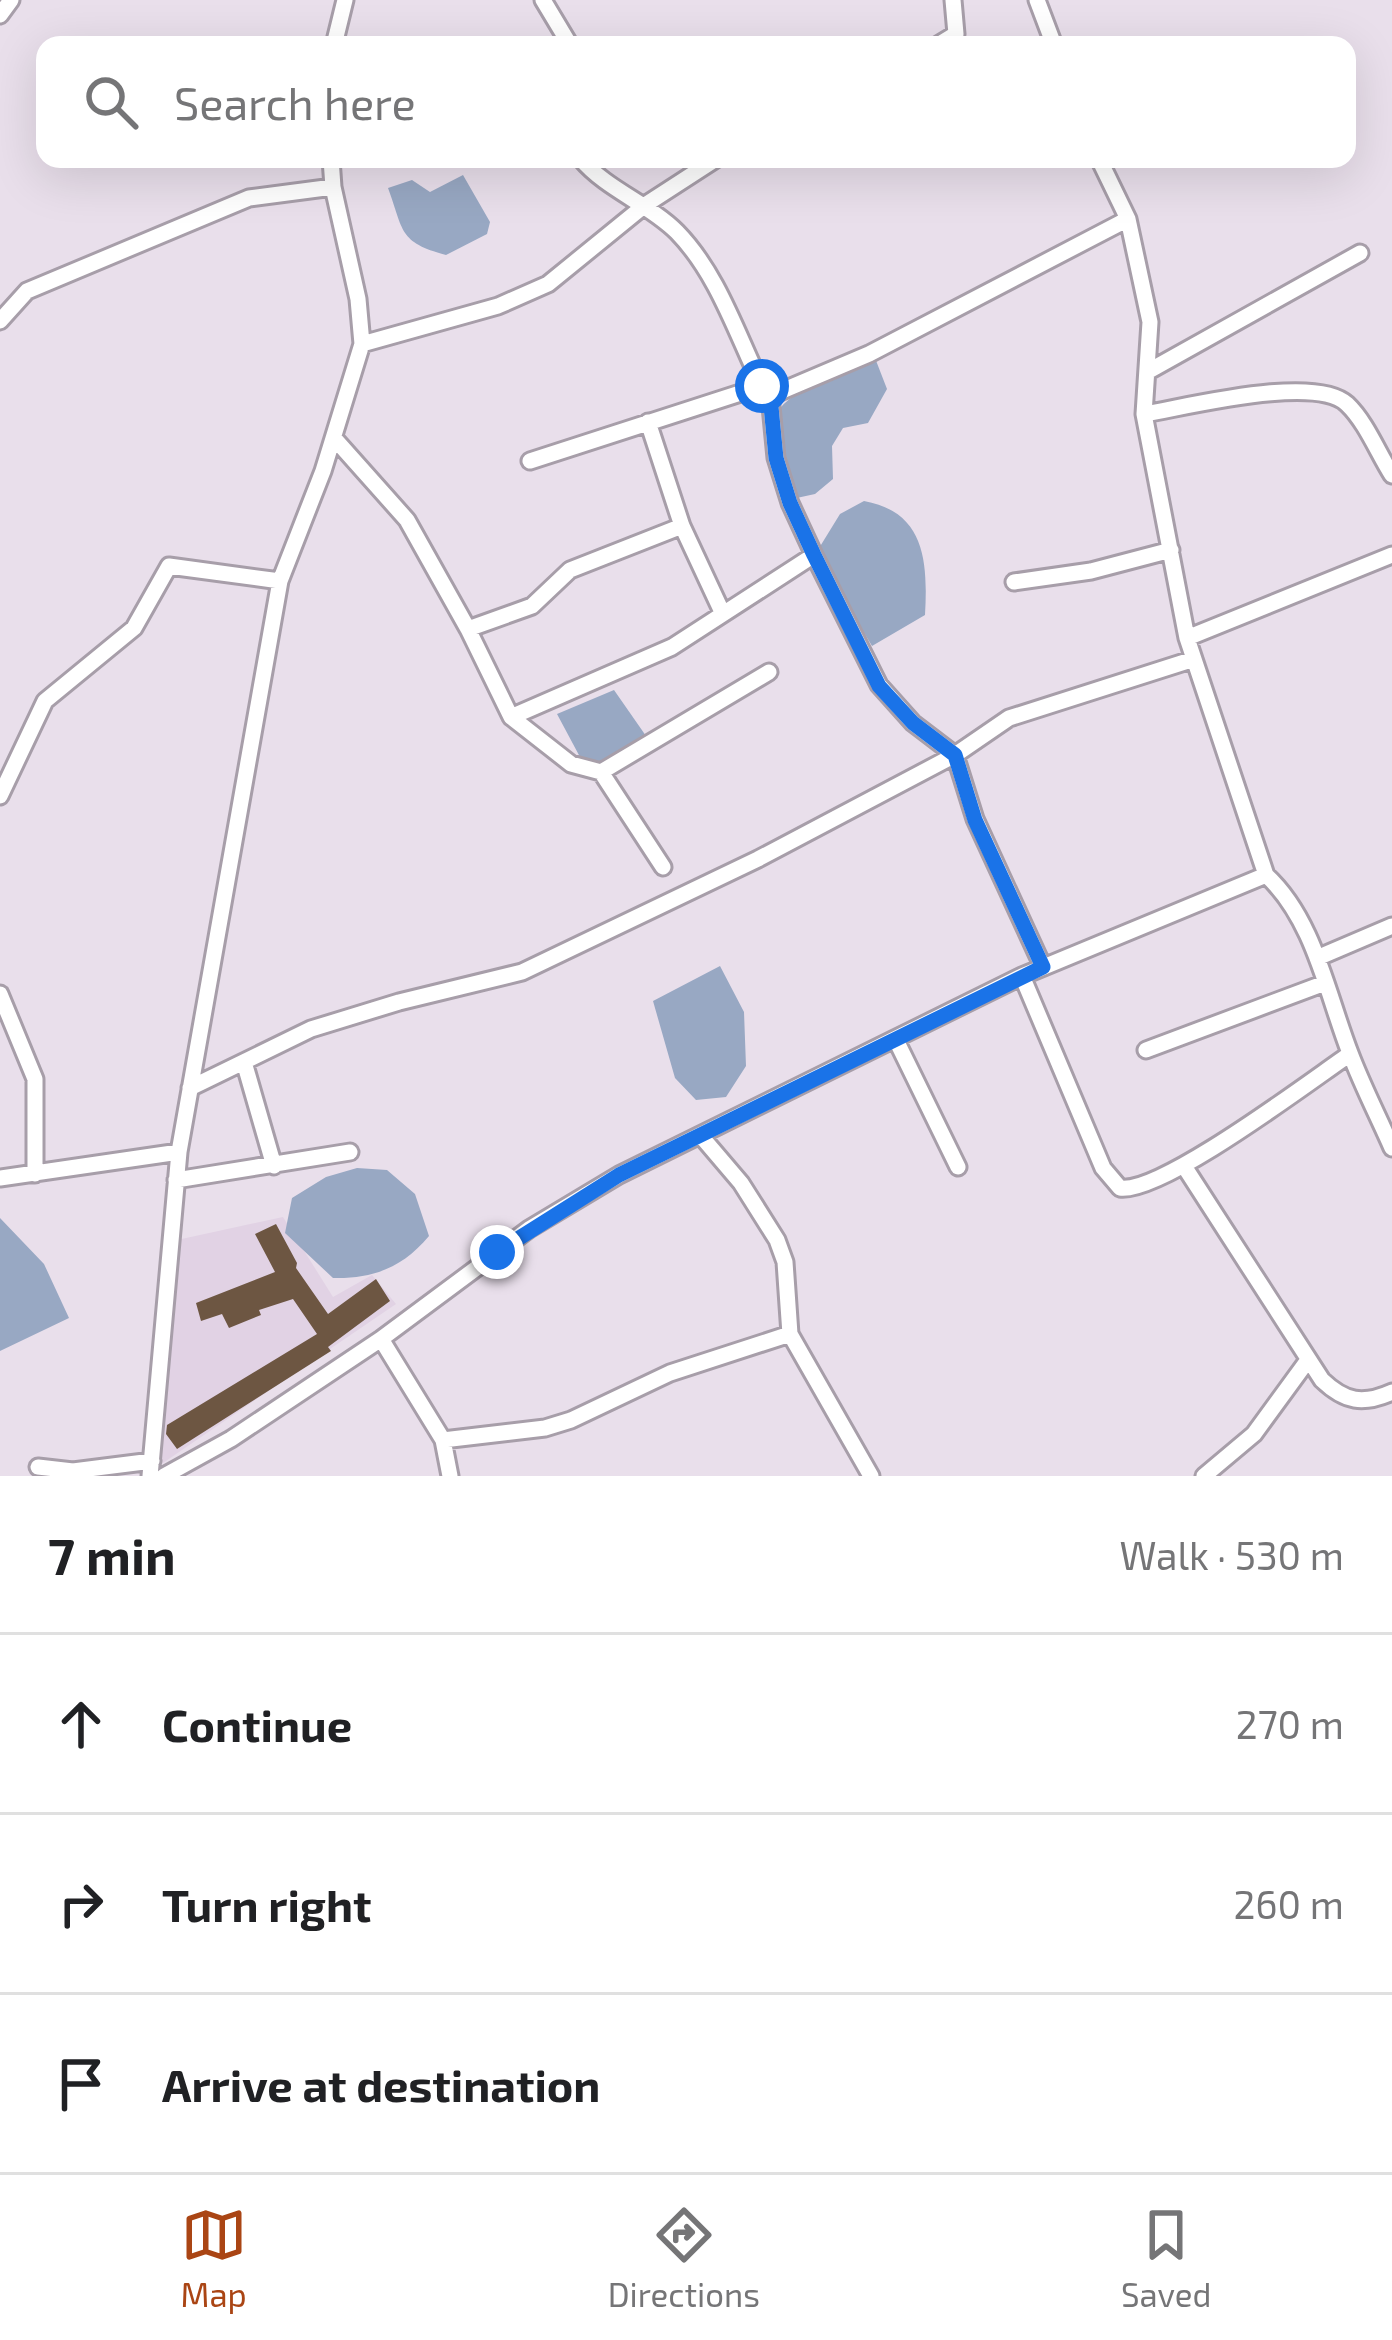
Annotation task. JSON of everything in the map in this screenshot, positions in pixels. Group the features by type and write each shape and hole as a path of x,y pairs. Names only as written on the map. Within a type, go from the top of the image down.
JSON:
{"street":[{"path":"0,15 11,0"},
{"path":"336,36 345,0"},
{"path":"543,0 565,36"},
{"path":"953,0 953,36"},
{"path":"1037,0 1051,36"},
{"path":"38,1467 73,1471 151,1468 179,1152 280,581 334,437 362,344 358,299 332,168"},
{"path":"594,168 645,205 698,255 766,391 776,458 814,555 879,686 913,723 955,755 975,820 1043,967"},
{"path":"362,344 498,306 548,284 645,205 702,168"},
{"path":"1103,168 1128,219 1150,322 1144,414 1187,638 1266,875 1284,892 1317,958 1350,1054 1392,1148"},
{"path":"0,321 27,291 249,198 333,187"},
{"path":"530,461 648,422 766,391 869,354 1128,219"},
{"path":"1147,372 1360,253"},
{"path":"1144,414 1262,394 1324,392 1348,405 1392,476"},
{"path":"648,422 682,526 723,614"},
{"path":"334,437 407,520 511,717 571,764 602,772 663,867"},
{"path":"468,628 532,606 569,570 682,526"},
{"path":"1014,582 1091,571 1171,550"},
{"path":"511,717 672,647 814,555"},
{"path":"1187,638 1392,555"},
{"path":"0,796 45,701 134,628 169,566 280,581"},
{"path":"190,1088 311,1030 399,1002 522,972 758,860 955,755 984,732 1031,708 1195,659"},
{"path":"602,772 769,672"},
{"path":"164,1476 231,1439 381,1339 529,1228 619,1175 1022,976 1266,875"},
{"path":"1317,958 1392,926"},
{"path":"1022,976 1046,1040 1112,1182 1120,1188 1139,1188 1184,1166 1350,1054"},
{"path":"1146,1050 1325,983"},
{"path":"0,994 34,1079 35,1174"},
{"path":"896,1040 958,1167"},
{"path":"244,1062 274,1166"},
{"path":"701,1136 741,1183 777,1240 785,1262 790,1334 871,1476"},
{"path":"176,1180 350,1151"},
{"path":"0,1178 179,1152"},
{"path":"1184,1166 1308,1360 1335,1392 1354,1401 1371,1401 1392,1392"},
{"path":"443,1440 544,1428 571,1420 670,1372 790,1334"},
{"path":"381,1339 443,1440 450,1476"},
{"path":"1204,1476 1254,1433 1308,1360"}],"shaded area":[{"path":"283,1217 333,1297 372,1275 396,1304 160,1465 177,1240"}],"water":[{"path":"463,175 490,222 487,234 446,255 419,245 405,233 388,188 412,180 430,192"},
{"path":"875,358 887,389 868,423 843,428 832,446 833,479 815,494 792,499 776,435 782,406 820,381"},
{"path":"864,501 900,516 911,528 925,576 925,615 872,646 816,553 840,514"},
{"path":"614,690 653,746 588,772 557,714"},
{"path":"720,966 744,1012 746,1066 726,1097 696,1100 675,1078 653,1001"},
{"path":"357,1168 387,1170 415,1194 429,1236 387,1269 333,1278 285,1233 292,1198 326,1177"},
{"path":"0,1218 44,1264 69,1318 0,1351"}],"building":[{"path":"276,1224 296,1268 328,1314 376,1279 390,1301 328,1347 331,1351 177,1449 166,1434 167,1425 317,1334 293,1299 259,1310 261,1315 229,1328 222,1314 201,1321 196,1303 275,1272 255,1234"}],"route":[{"path":"497,1252 619,1175 1043,967 975,820 955,755 913,723 879,686 814,555 776,458 770,396 762,386"}]}
